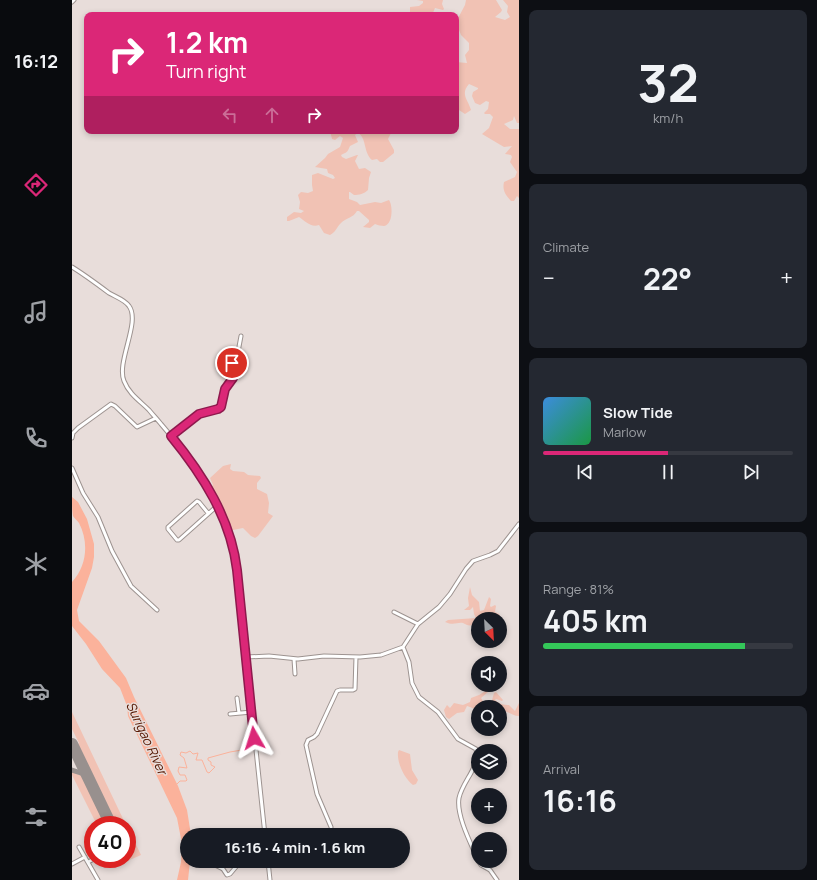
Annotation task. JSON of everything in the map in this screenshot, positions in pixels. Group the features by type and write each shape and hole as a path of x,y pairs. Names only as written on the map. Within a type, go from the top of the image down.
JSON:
{"street":[{"path":"72,267 123,301 131,309 132,323 122,370 123,379 134,396 156,418 198,470 207,484 231,541 236,560 263,828"},
{"path":"171,436 199,414 221,407 225,389 233,378 232,362 238,352 241,336"},
{"path":"72,438 73,433 78,428 111,404 137,427 156,418"},
{"path":"72,468 83,493 98,517 112,551 131,586 157,610"},
{"path":"208,513 197,501 168,527 168,529 179,540 217,506"},
{"path":"246,657 269,656 294,659 324,656 356,657 381,655 403,647 418,624 439,607 450,594 473,561 498,551 519,524"},
{"path":"394,612 418,624"},
{"path":"403,647 409,662 413,686 419,696 438,712 458,739 476,749 477,754 475,767 462,788 459,803 461,815 471,841"},
{"path":"331,827 317,794 306,745 308,740 317,734 337,691 355,689 356,657"},
{"path":"294,659 296,674"},
{"path":"237,698 239,713"},
{"path":"230,714 252,712"},
{"path":"79,847 84,855"},
{"path":"72,864 84,858"},
{"path":"91,868 98,880"},
{"path":"223,868 228,875 234,868"},
{"path":"269,868 270,880"},
{"path":"487,868 492,871 497,880"}],"shaded area":[{"path":"417,0 443,0 442,4 444,9 435,8 433,12 410,12 410,7 419,6 423,3 423,1"},
{"path":"466,0 496,0 502,10 495,17 505,20 510,17 507,12 508,6 503,0 519,0 519,123 517,123 514,116 513,120 504,124 510,129 519,129 519,198 517,196 514,201 511,201 505,193 504,188 504,182 515,177 517,172 510,162 512,157 511,155 505,154 512,146 504,147 482,134 489,128 493,117 490,114 484,113 488,109 489,102 486,101 480,105 475,103 472,96 473,92 478,88 469,84 466,88 465,94 471,110 465,114 459,110 459,62 467,63 465,55 469,50 469,43 461,35 459,30 459,16"},
{"path":"331,134 356,134 355,135 358,142 350,146 347,152 341,155 346,159 358,155 355,161 359,169 365,168 371,172 368,190 358,195 354,195 349,192 349,199 360,205 375,202 381,203 389,200 391,206 391,219 387,225 383,226 375,224 370,228 363,227 369,222 369,220 359,211 343,221 334,233 330,235 324,233 319,225 313,226 299,217 287,221 287,217 294,212 301,213 304,211 299,209 300,202 298,195 301,192 308,193 313,191 312,175 318,173 333,179 335,178 333,175 328,173 327,169 315,167 328,154 340,147 343,138 340,136 335,140 332,139"},
{"path":"360,134 390,134 388,139 394,153 383,162 380,162 377,159 372,160 367,153"},
{"path":"231,464 230,469 233,471 244,472 248,475 260,476 261,478 257,483 257,489 267,494 269,503 268,513 273,516 255,538 243,528 230,532 212,491 211,487 213,485 210,478 223,466"},
{"path":"470,587 472,595 479,602 480,611 484,610 489,597 491,599 490,606 496,606 495,612 474,612 473,607 470,610 464,610 469,606 468,598"},
{"path":"471,618 471,625 463,623 451,624 445,622 448,620"},
{"path":"484,692 488,692 481,698 482,700 471,700 471,707 467,706 464,712 457,713 449,719 446,717 444,710 447,705 450,708 454,703 463,705 470,702 471,698"},
{"path":"496,692 503,700 499,700 492,700 494,693"},
{"path":"519,703 519,716 507,712 507,705 515,711"},
{"path":"72,712 122,816 113,816 72,729"},
{"path":"399,750 410,754 412,770 418,780 416,784 413,785 410,782 402,770 398,756"},
{"path":"72,772 83,776 102,816 92,816 72,775"},
{"path":"136,845 141,855 136,857"}],"water":[{"name":"Surigao River","path":"72,497 78,502 87,519 94,544 92,568 77,610 79,621 99,641 126,678 178,786 187,810 190,828 180,828 180,834 177,818 128,716 127,706 120,688 102,669 72,626 72,582 81,569 85,554 85,546 82,530 79,523 73,516"},
{"path":"180,866 180,868 189,868 188,880 177,880"}],"waterway":[{"path":"177,784 180,781 187,780 185,775 180,775 178,771 179,767 187,768 184,758 180,755 181,752 186,753 190,751 193,754 198,753 196,760 202,760 207,772 209,773 215,767 211,765 208,758 242,750"}],"taxiway":[{"path":"72,770 87,775"}],"runway":[{"path":"72,744 107,816"}],"route":[{"path":"232,363 234,377 232,382 225,389 221,407 199,414 171,436 193,463 207,484 233,547 236,560 254,738"}]}
